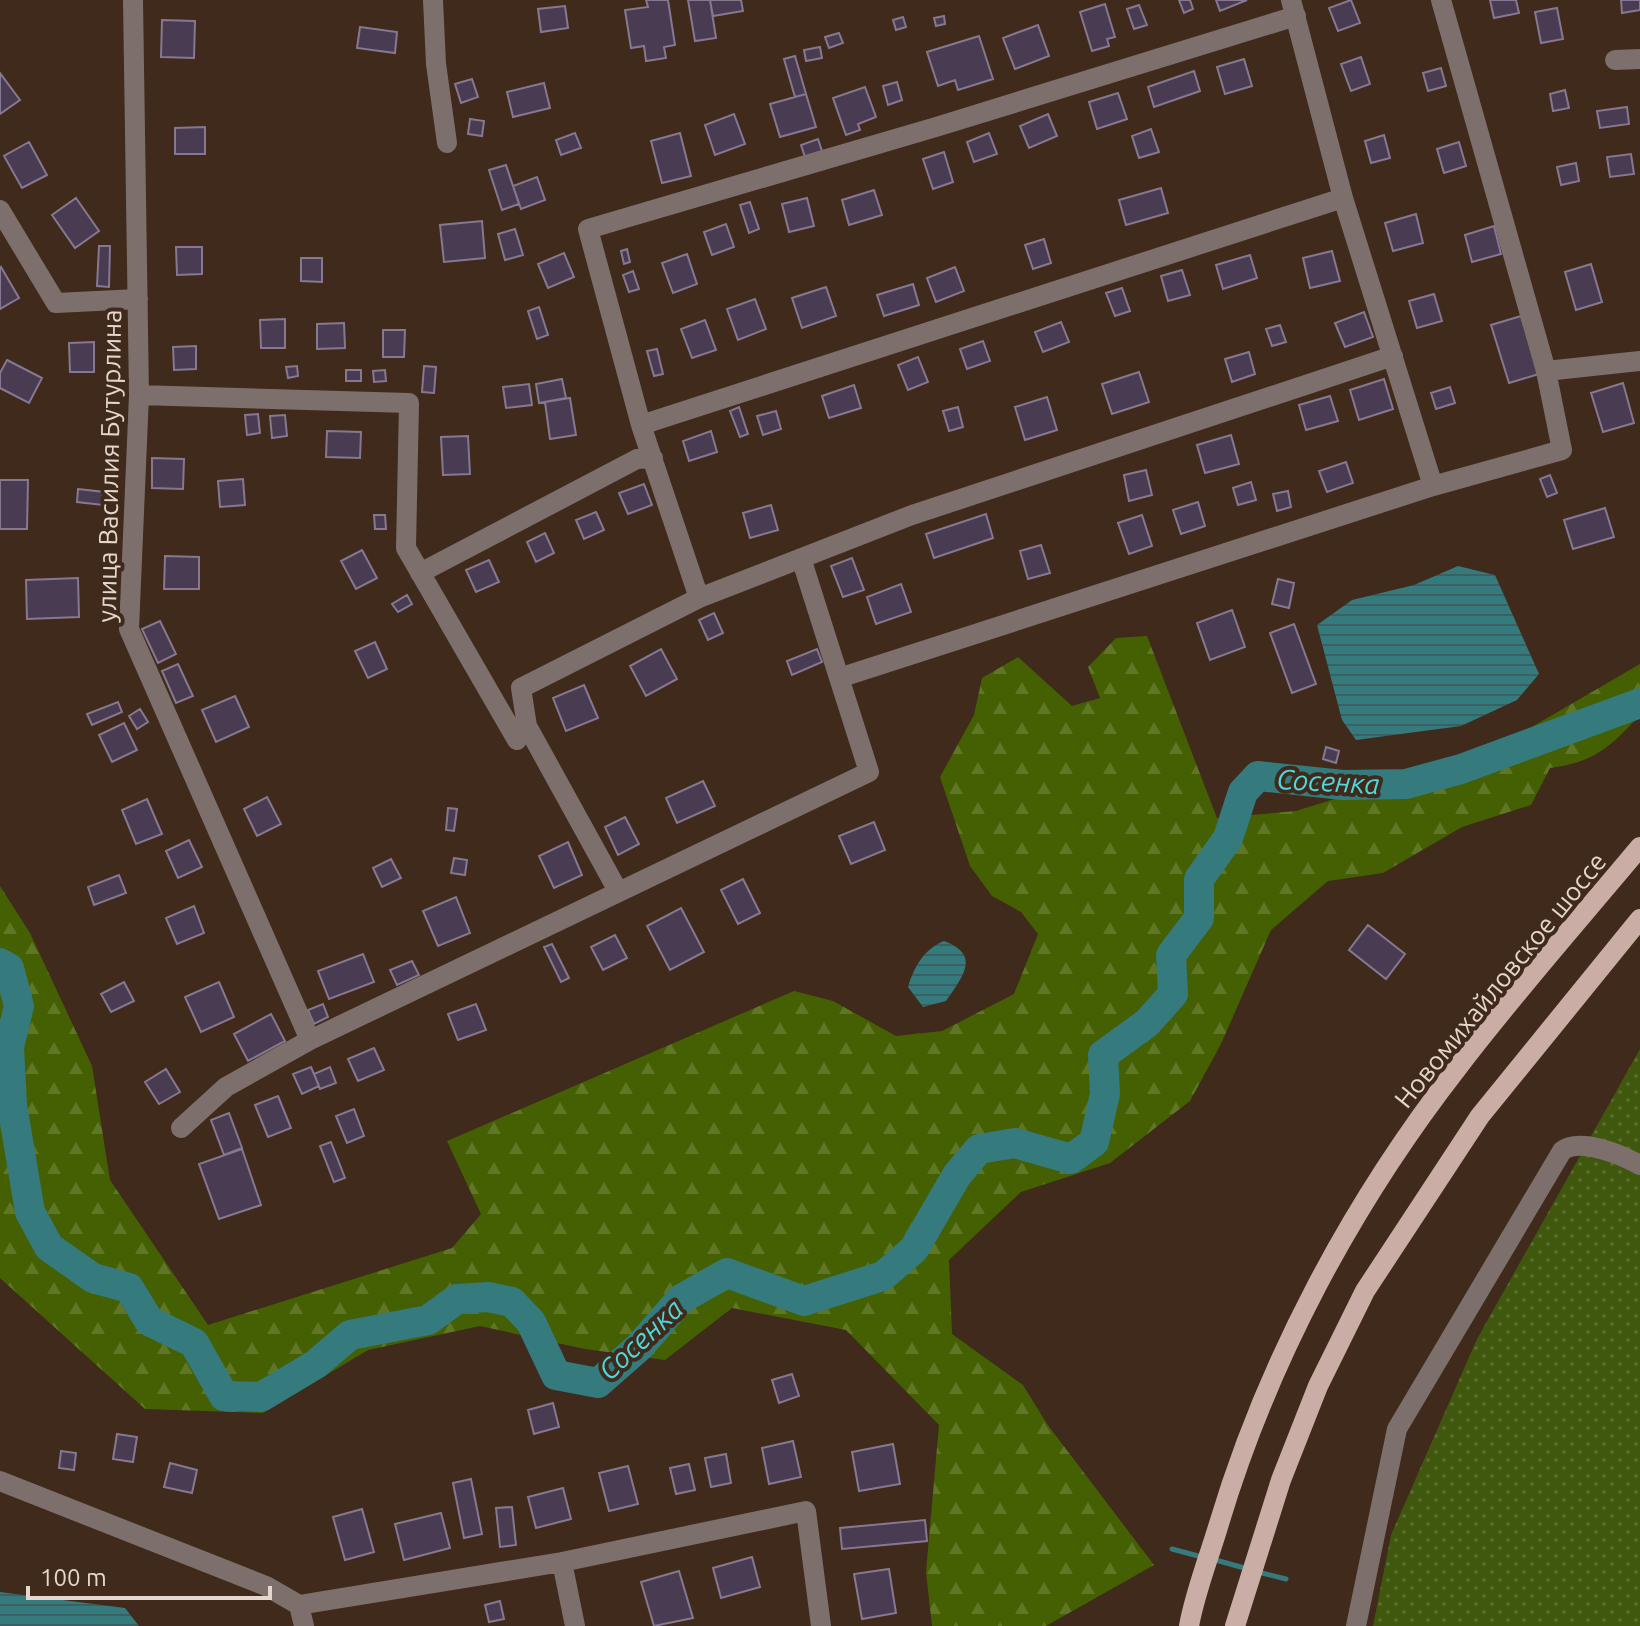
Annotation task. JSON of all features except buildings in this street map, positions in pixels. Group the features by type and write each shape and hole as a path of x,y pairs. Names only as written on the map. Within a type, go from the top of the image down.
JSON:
{"main road":[{"name":"Новомихайловское шоссе","path":"1189,1626 1233,1478 1276,1372 1324,1271 1378,1182 1457,1067 1640,847"},
{"path":"1235,1626 1286,1466 1318,1386 1365,1291 1480,1116 1640,919"}],"street":[{"name":"улица Василия Бутурлина","path":"133,0 139,395 129,629 310,1040"},
{"path":"433,0 436,64 447,143"},
{"path":"839,678 1433,486 1562,450 1546,371 1441,0"},
{"path":"699,598 641,425 588,229 936,127 1294,8 1343,198 1433,486"},
{"path":"1615,60 1640,59"},
{"path":"641,425 1343,198"},
{"path":"0,210 56,303 138,299"},
{"path":"618,891 527,726 521,688 699,598 912,515 1393,356"},
{"path":"1546,371 1640,361"},
{"path":"139,395 409,403 406,548 517,740"},
{"path":"420,573 637,459 653,458"},
{"path":"181,1128 226,1087 310,1040 869,772 801,558"},
{"path":"1356,1626 1397,1429 1562,1151 1573,1146 1606,1152 1640,1165"},
{"path":"0,1481 266,1586 299,1605 562,1562 806,1511 821,1626"},
{"path":"562,1562 575,1626"},
{"path":"299,1605 304,1626"}],"green space":[{"path":"1147,636 1217,818 1296,811 1494,749 1640,664 1640,715 1600,752 1579,762 1550,768 1531,805 1462,827 1383,873 1328,881 1271,930 1221,1044 1190,1101 1110,1163 1021,1192 949,1260 952,1334 1023,1385 1047,1424 1154,1565 1046,1626 932,1626 926,1572 939,1425 846,1330 732,1308 665,1360 585,1349 480,1326 368,1350 263,1413 145,1409 0,1278 0,886 30,933 92,1066 110,1180 208,1325 452,1248 481,1214 447,1141 794,991 833,1001 896,1036 942,1031 1014,994 1038,934 1021,912 992,896 970,866 940,777 974,715 982,678 1018,657 1072,706 1100,698 1088,667 1116,638"},
{"path":"1640,1049 1640,1626 1373,1626 1391,1535 1477,1339"}],"water":[{"path":"1458,566 1495,575 1539,674 1517,700 1461,726 1356,740 1342,720 1317,625 1352,600 1414,585"},
{"path":"944,941 963,953 965,967 946,1001 923,1007 908,987 921,960"},
{"path":"0,1592 125,1608 139,1626 0,1626"}],"waterway":[{"name":"Сосенка","path":"0,963 9,968 19,1006 9,1047 12,1105 30,1212 49,1247 93,1278 129,1288 149,1321 194,1343 224,1396 261,1397 316,1364 350,1335 428,1320 457,1299 488,1297 512,1302 531,1322 556,1375 598,1383 639,1347 681,1299 727,1273 804,1301 883,1276 914,1249 957,1175 979,1149 1015,1143 1071,1159 1094,1142 1105,1094 1103,1055 1147,1023 1173,994 1171,955 1199,918 1199,879 1228,838 1243,792 1258,776 1343,785 1406,784 1461,769 1640,703"},
{"path":"1172,1549 1202,1557"},
{"path":"1212,1559 1248,1569"},
{"path":"1258,1572 1286,1579"}]}
